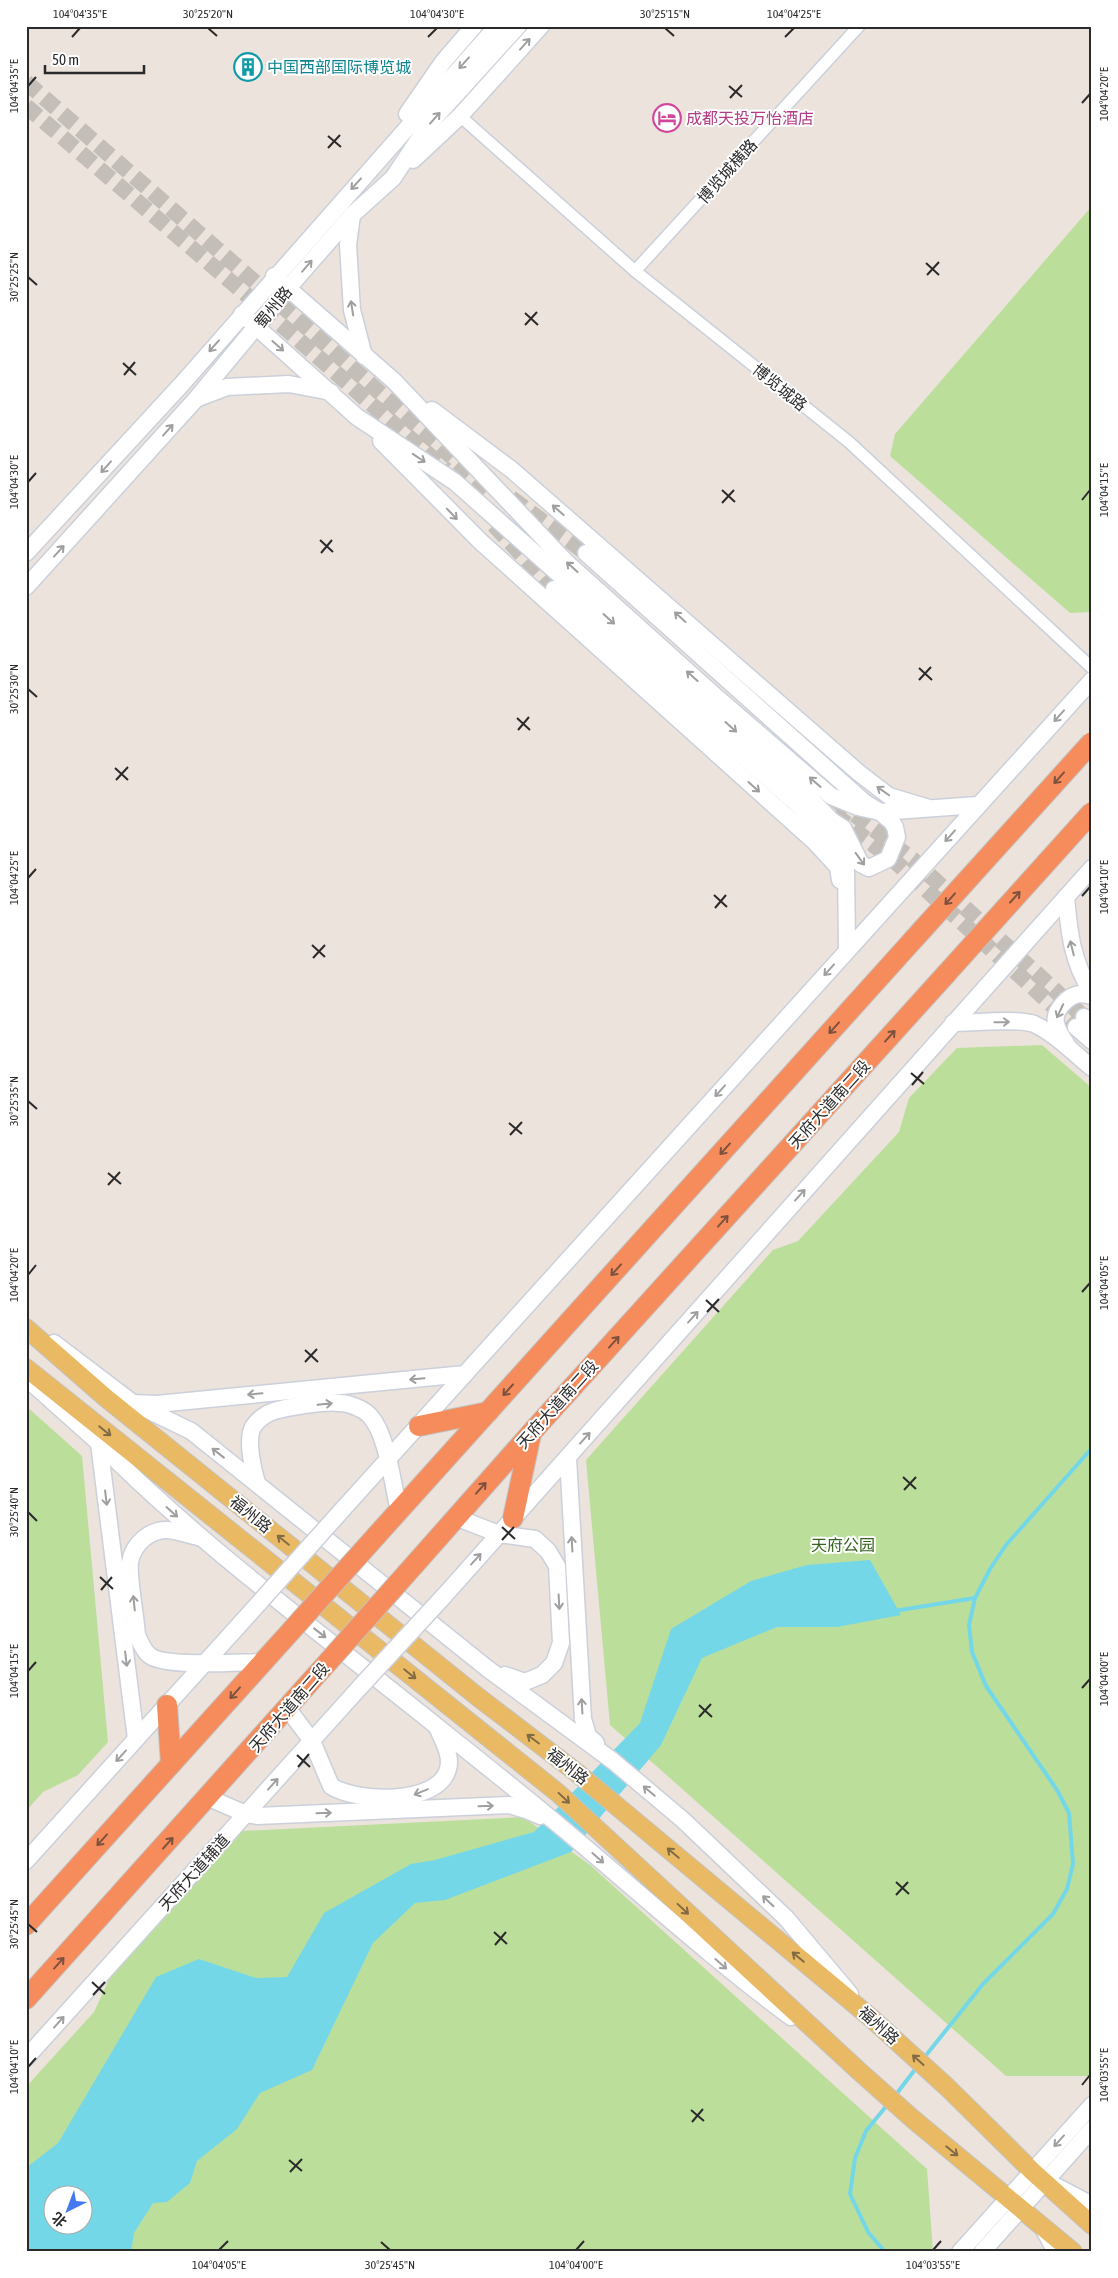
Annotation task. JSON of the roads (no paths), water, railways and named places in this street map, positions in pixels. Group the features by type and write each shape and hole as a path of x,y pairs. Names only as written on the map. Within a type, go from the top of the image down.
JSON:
{"highway":[{"path":"26,1925 1092,742"},
{"name":"天府大道南二段","path":"26,1999 209,1798 455,1517 1092,812"},
{"path":"419,1426 488,1412"},
{"path":"513,1518 531,1433"},
{"path":"168,1705 171,1764"}],"main road":[{"path":"372,166 443,62 474,26"},
{"name":"蜀州路","path":"26,553 174,392 274,276 496,26"},
{"name":"蜀州路","path":"26,587 196,399 288,288 352,215 393,178 429,124 518,26"},
{"path":"393,178 460,116 541,26"},
{"path":"352,215 348,246 352,310 364,356"},
{"path":"274,276 394,381 512,470 858,773 889,796 929,808"},
{"path":"242,314 331,392 480,542 815,842 838,867 845,902"},
{"path":"394,381 566,562 830,796 858,808 880,812 978,805"},
{"path":"196,399 227,386 289,384 331,392"},
{"path":"357,417 455,482 804,792 832,821 843,828 861,864 869,868 888,859 897,837 895,827 880,812 864,802 586,553"},
{"path":"554,589 797,804 822,830 846,866"},
{"path":"26,1862 1092,680"},
{"path":"832,821 846,866 847,950"},
{"name":"天府大道辅道","path":"26,2058 568,1458 1092,868"},
{"path":"1066,897 1071,947 1080,972 1092,994 1080,994 1072,997 1063,1003 1057,1013 1056,1023 1068,1047"},
{"path":"1084,1022 1092,1041"},
{"path":"953,1023 1033,1023 1068,1047 1092,1068"},
{"path":"26,1322 133,1403 190,1431 488,1669 613,1761 682,1820 786,1918 870,2017"},
{"name":"福州路","path":"26,1328 106,1398 478,1697 576,1772 870,2017 947,2087 1092,2225"},
{"name":"福州路","path":"26,1368 558,1793 860,2072 914,2120 1073,2252"},
{"path":"133,1403 157,1404 465,1374"},
{"path":"26,1377 99,1442 134,1478 200,1538 560,1826 734,1974 838,2052"},
{"path":"257,1483 250,1460 252,1428 264,1416 284,1408 339,1402 355,1407 370,1415 380,1432 399,1511"},
{"path":"99,1442 136,1739"},
{"path":"568,1458 583,1719 588,1736 613,1761"},
{"path":"455,1517 498,1534 535,1539 548,1551 557,1566 561,1643 554,1663 542,1675 525,1682 488,1669"},
{"path":"200,1538 168,1530 154,1532 142,1540 134,1550 130,1563 138,1635 142,1646 150,1656 160,1661 263,1662"},
{"path":"288,1709 312,1741 330,1786 338,1791 356,1796 404,1798 423,1792 438,1783 448,1770 448,1752 436,1725"},
{"path":"209,1798 246,1814 257,1816 509,1805 526,1810 560,1826"},
{"path":"982,2252 1092,2105"},
{"path":"960,2252 1008,2197 1039,2176 1092,2129"},
{"path":"1039,2176 1092,2205"},
{"path":"1040,2224 1056,2252"}],"street":[{"name":"博览城横路","path":"636,271 859,26"},
{"name":"博览城路","path":"460,116 636,271 849,442 1092,668"}],"water":[{"path":"870,1560 901,1615 837,1627 777,1627 702,1658 661,1745 571,1852 445,1900 415,1903 373,1943 312,2070 260,2093 237,2129 197,2161 190,2183 167,2202 153,2203 134,2233 131,2252 26,2252 26,2168 58,2143 156,1977 199,1959 256,1978 287,1977 324,1913 411,1864 435,1860 534,1832 640,1723 671,1629 751,1581 807,1565"}],"waterway":[{"path":"923,2059 983,1984 1053,1914 1067,1889 1073,1864 1069,1813 1057,1790 986,1686 972,1652 969,1625 975,1598 990,1569 1006,1545 1092,1448"},
{"path":"894,1611 975,1598"},
{"path":"894,2097 917,2067"},
{"path":"885,2252 868,2232 850,2194 855,2158 866,2131 888,2104"}],"tunnel":[{"path":"26,82 489,490"},
{"path":"26,106 292,334 446,470"},
{"path":"511,498 586,553"},
{"path":"494,525 554,589"},
{"path":"836,800 912,859 1084,1017"},
{"path":"834,814 898,864 1076,1027"}],"place":[{"name":"中国西部国际博览城","path":"248,67"},
{"name":"成都天投万怡酒店","path":"667,118"}],"park label":[{"name":"天府公园","path":"843,1545"}]}
